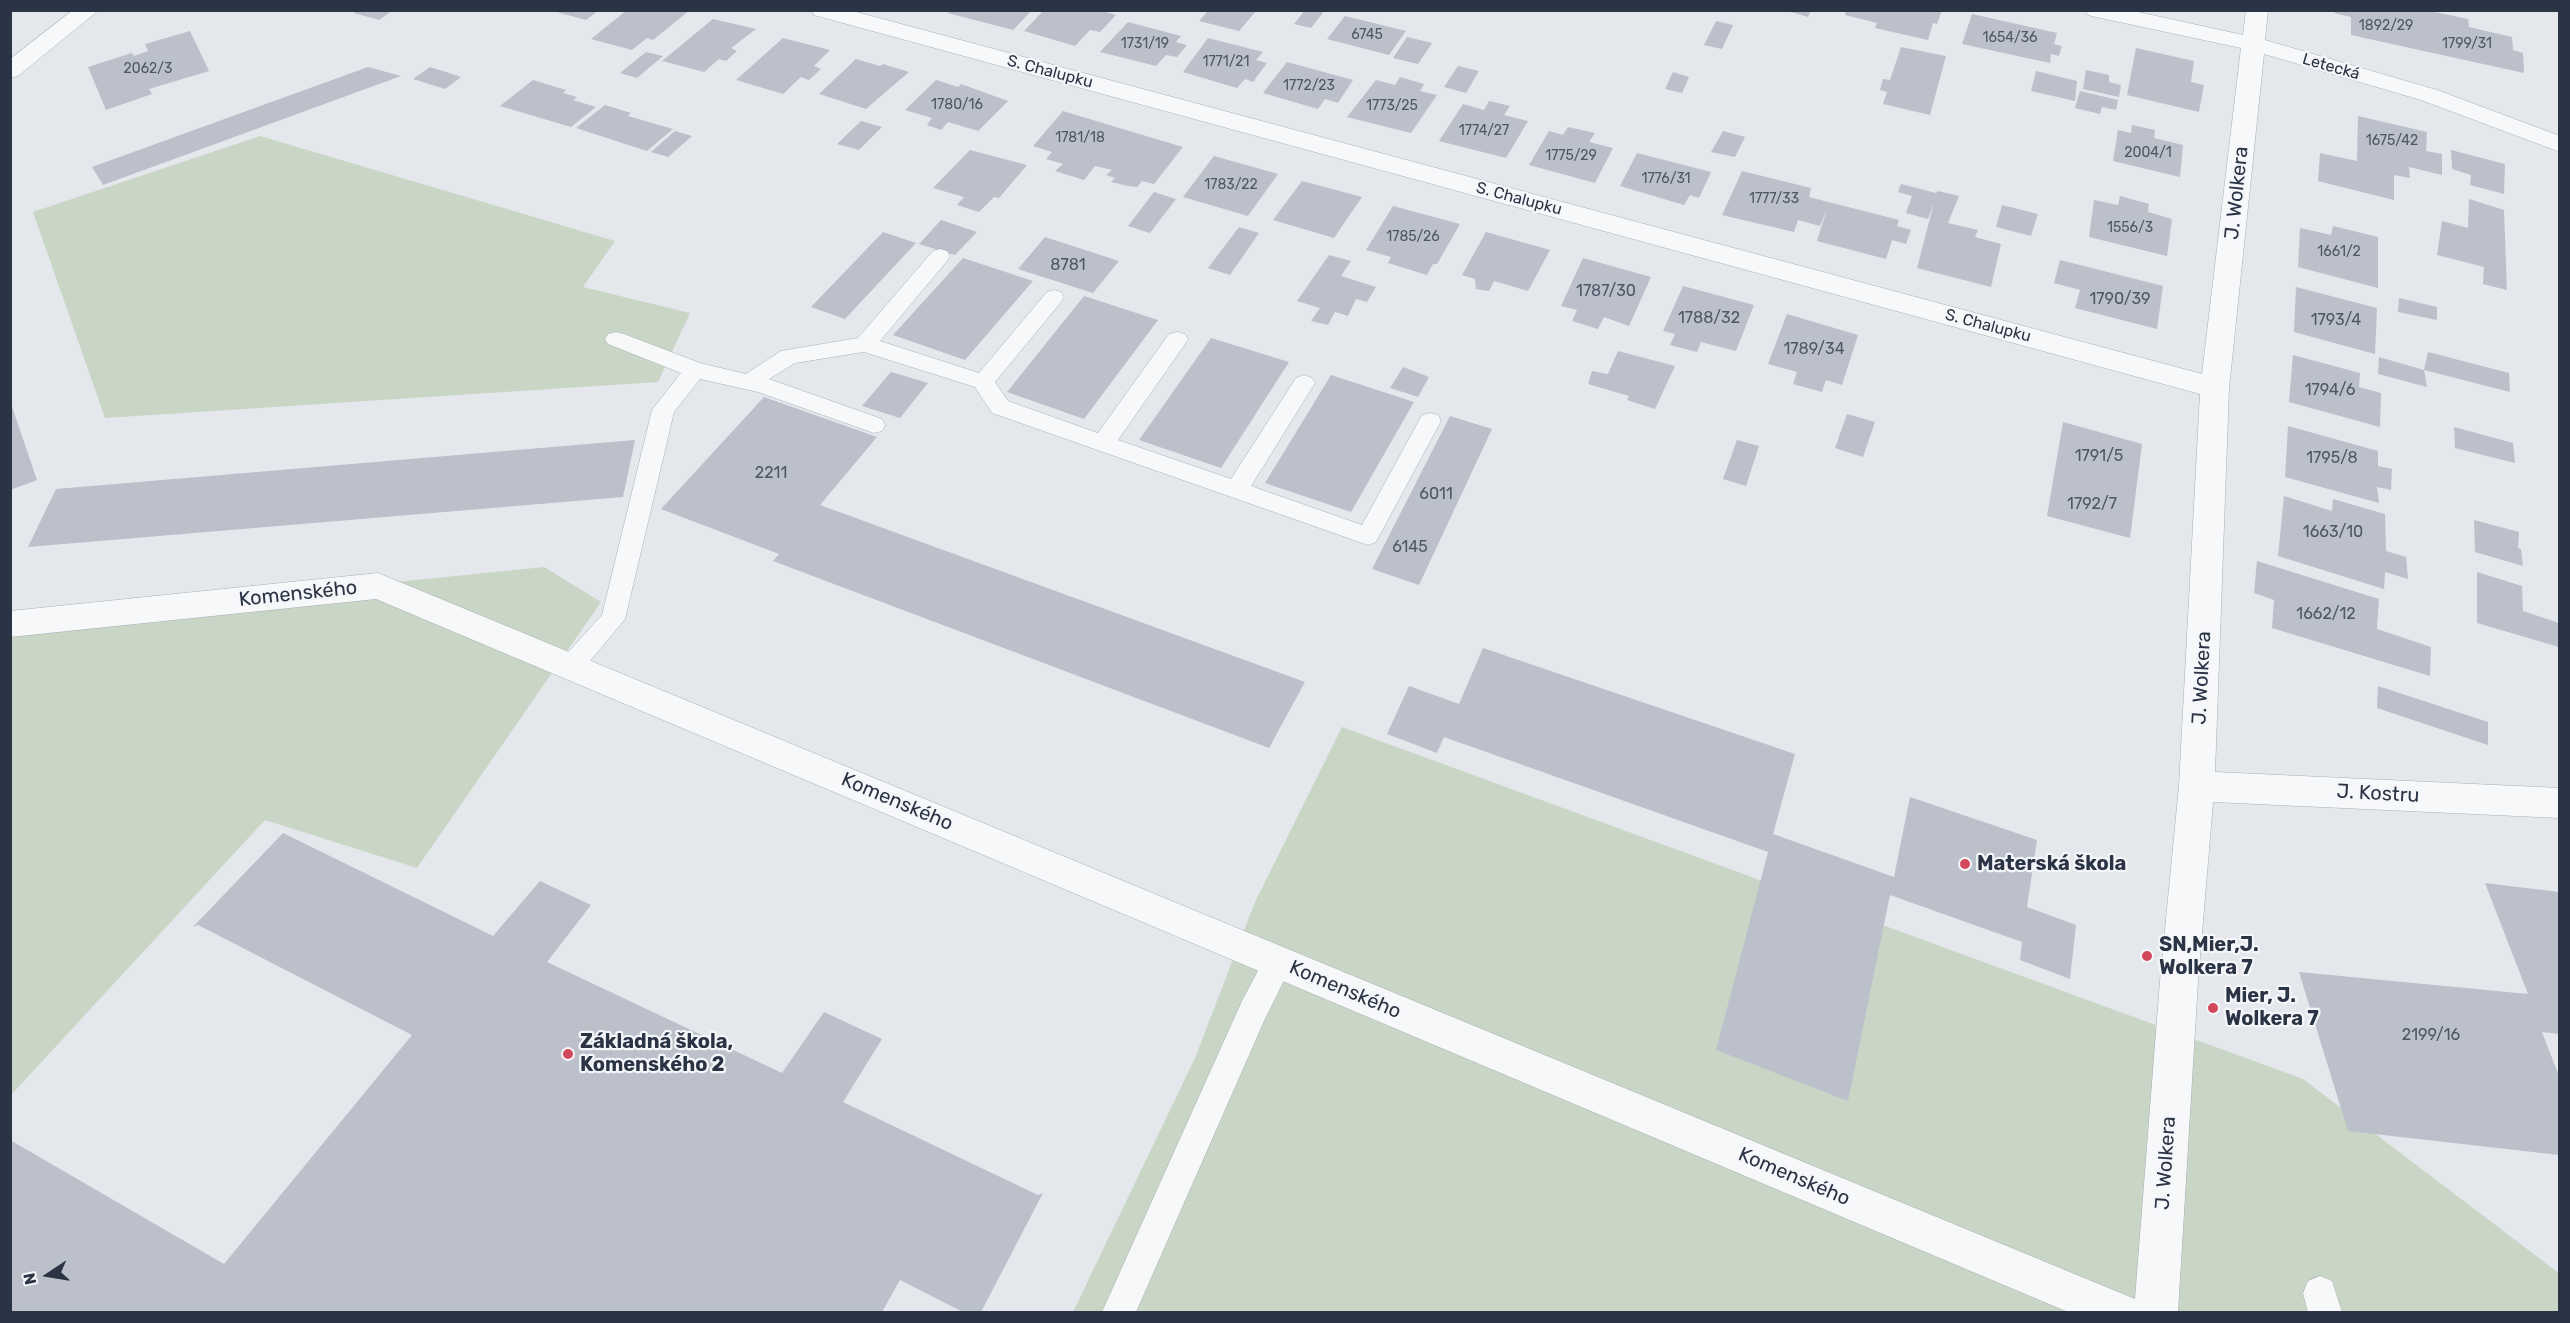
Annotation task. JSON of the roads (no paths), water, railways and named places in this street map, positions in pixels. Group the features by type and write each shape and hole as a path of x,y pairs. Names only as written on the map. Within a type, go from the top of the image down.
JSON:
{"street":[{"path":"10,70 88,10"},
{"name":"S. Chalupku","path":"822,10 2216,388"},
{"path":"888,28 911,10"},
{"name":"Letecká","path":"2096,10 2253,44 2429,95 2559,145"},
{"name":"J. Wolkera","path":"2156,1312 2179,981 2197,786 2216,388 2257,10"},
{"name":"Komenského","path":"10,624 378,586 2120,1312"},
{"name":"J. Kostru","path":"2197,786 2559,803"}],"lane":[{"path":"865,344 940,256"},
{"path":"983,382 1054,297"},
{"path":"616,339 695,370 749,382 874,425"},
{"path":"1103,443 1177,339"},
{"path":"749,382 789,356 865,344 983,382 1000,407 1368,536 1430,421"},
{"path":"571,666 613,619 663,410 695,370"},
{"path":"1236,490 1304,383"},
{"path":"1119,1312 1253,1011 1278,962"}],"place":[{"name":"Materská škola","path":"1965,864"},
{"name":"SN,Mier,J. Wolkera 7","path":"2147,956"},
{"name":"Mier, J. Wolkera 7","path":"2213,1008"},
{"name":"Základná škola, Komenského 2","path":"568,1054"}]}
